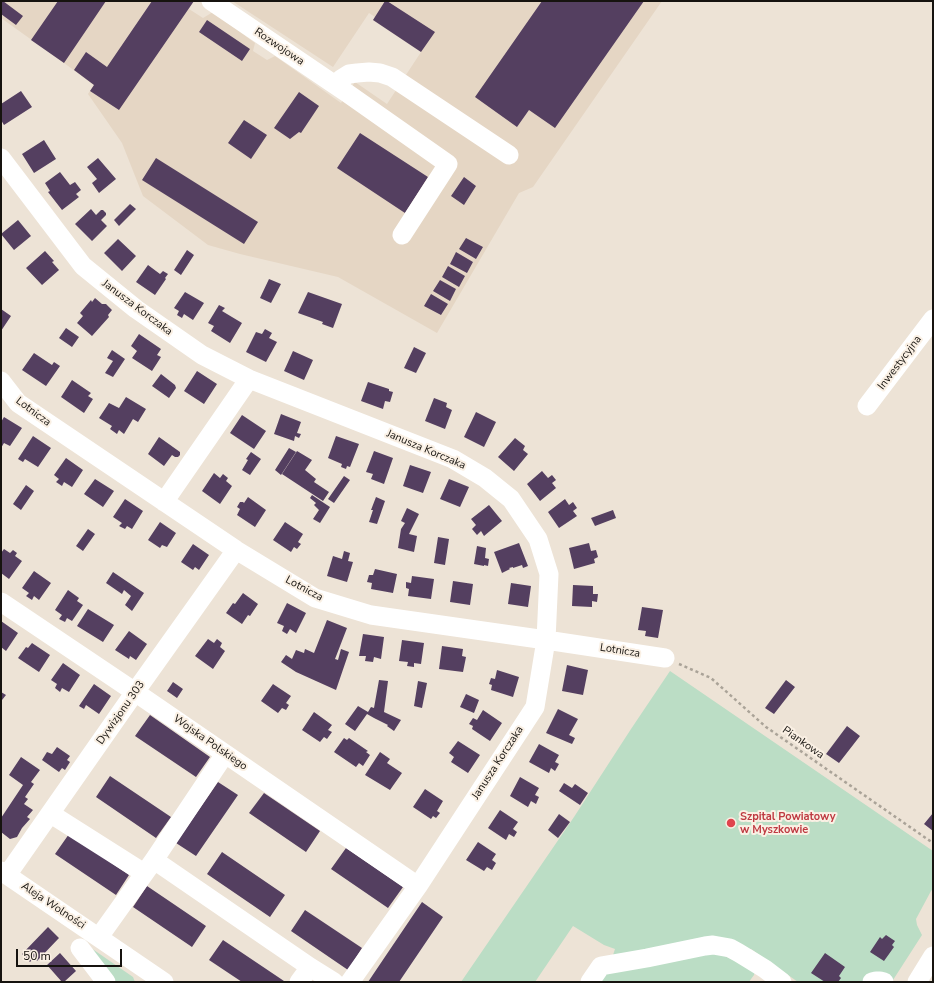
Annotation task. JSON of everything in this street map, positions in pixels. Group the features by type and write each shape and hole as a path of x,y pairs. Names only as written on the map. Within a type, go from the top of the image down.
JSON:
{"street":[{"name":"Rozwojowa","path":"211,1 448,164 402,235"},
{"path":"342,90 341,79 349,74 369,72 380,73 392,77 509,155"},
{"name":"Janusza Korczaka","path":"1,158 83,266 136,309 202,355 249,379 453,459 485,478 511,499 538,539 548,574 546,640 534,707 418,886 350,982"},
{"name":"Inwestycyjna","path":"867,406 933,319"},
{"path":"164,502 249,379"},
{"name":"Lotnicza","path":"1,381 18,403 236,550 315,598 371,615 665,658"},
{"name":"Dywizjonu 303","path":"4,873 51,814 135,692 236,550"},
{"name":"Wojska Polskiego","path":"1,602 418,886"},
{"path":"99,937 149,867 225,754"},
{"path":"51,814 149,867 334,982"},
{"name":"Aleja Wolności","path":"4,873 99,937 158,980"},
{"path":"590,982 601,966 713,945 730,948 739,952 782,982"},
{"path":"80,948 106,982"},
{"path":"917,982 933,956"},
{"path":"299,982 310,967"},
{"path":"872,982 884,982"}],"path":[{"name":"Piankowa","path":"665,658 711,678 766,727 933,843"}],"shaded area":[{"path":"1,1 194,1 189,9 203,18 213,12 255,43 253,51 267,60 275,56 341,103 355,82 387,104 421,52 373,20 375,17 369,13 333,67 232,1 662,1 533,187 519,193 437,333 338,277 208,245 143,196 122,143 88,94 94,85 1,18"}],"green space":[{"name":"Szpital Powiatowy w Myszkowie","path":"670,671 933,851 933,889 916,919 922,935 893,980 869,976 863,982 798,982 751,949 612,958 615,949 604,945 573,926 535,982 461,982 574,817"},
{"path":"91,948 133,977 135,982 113,982"},
{"path":"714,951 755,970 754,975 749,982 599,982 606,974"}],"building":[{"path":"1,1 23,16 16,25 1,14"},
{"path":"58,1 106,1 64,63 31,40"},
{"path":"152,1 194,1 119,110 90,91 94,85 74,70 86,52 107,67"},
{"path":"385,1 435,32 421,52 373,20"},
{"path":"542,1 644,1 555,128 529,110 517,127 475,97"},
{"path":"207,20 250,49 242,61 199,32"},
{"path":"21,91 32,107 4,125 1,120 1,104"},
{"path":"299,92 319,106 301,133 299,132 290,139 274,128"},
{"path":"244,120 267,135 251,159 228,143"},
{"path":"360,133 428,177 405,213 337,168"},
{"path":"44,140 56,159 34,173 22,154"},
{"path":"98,158 116,179 99,193 92,183 97,179 87,167"},
{"path":"156,158 258,222 244,244 142,180"},
{"path":"60,172 70,185 75,182 81,190 76,194 79,197 62,210 48,192 50,191 45,183"},
{"path":"464,177 476,186 464,205 451,196"},
{"path":"130,204 136,209 119,226 114,220"},
{"path":"91,209 96,215 101,210 106,213 101,220 107,226 92,241 75,224"},
{"path":"18,220 31,236 14,250 1,234"},
{"path":"466,238 483,247 476,259 459,249"},
{"path":"118,239 136,256 122,271 104,253"},
{"path":"187,250 194,255 181,275 174,270"},
{"path":"45,251 54,261 52,262 59,270 42,285 26,268"},
{"path":"456,252 473,262 467,273 450,264"},
{"path":"148,265 160,274 163,271 168,274 155,295 136,282"},
{"path":"448,266 465,276 459,287 442,277"},
{"path":"269,279 281,284 271,303 260,298"},
{"path":"440,280 456,289 450,301 433,291"},
{"path":"185,292 204,303 193,320 184,314 182,318 177,315 179,311 174,308"},
{"path":"308,292 342,304 333,328 322,324 323,322 298,313"},
{"path":"431,294 448,304 441,315 424,306"},
{"path":"95,298 102,304 106,304 112,310 108,315 109,317 92,336 77,323 83,316 80,313 91,300 92,302"},
{"path":"219,305 225,308 222,311 242,323 230,343 211,331 214,326 208,323"},
{"path":"1,309 11,316 1,331"},
{"path":"66,328 79,337 72,347 59,338"},
{"path":"265,329 272,333 269,338 277,342 266,362 246,352 256,332 262,334"},
{"path":"139,334 161,349 157,355 161,357 152,371 132,358 137,351 131,346"},
{"path":"414,347 426,353 416,373 404,368"},
{"path":"112,350 125,359 113,377 105,373 113,361 107,358"},
{"path":"293,351 313,360 304,380 284,371"},
{"path":"34,353 52,365 54,362 60,366 46,386 22,370"},
{"path":"197,371 217,384 204,404 184,391"},
{"path":"161,374 175,385 176,388 169,398 152,386"},
{"path":"72,380 91,393 88,396 93,399 84,413 61,397"},
{"path":"368,382 389,389 389,391 393,392 390,402 385,401 383,409 361,401"},
{"path":"126,397 146,409 138,422 133,419 124,434 119,430 117,434 110,429 112,426 99,418 109,403 119,408"},
{"path":"434,398 447,403 446,407 452,410 445,429 425,421"},
{"path":"476,412 496,422 484,447 464,437"},
{"path":"281,414 301,422 297,433 301,434 299,438 295,436 294,441 274,434"},
{"path":"242,415 266,431 254,449 230,433"},
{"path":"4,417 22,428 10,446 4,443 1,448 1,422"},
{"path":"33,436 51,448 38,467 25,459 23,462 18,459"},
{"path":"336,436 359,444 350,467 347,466 346,469 341,467 342,464 328,458"},
{"path":"159,437 180,452 178,457 172,455 164,466 148,454"},
{"path":"515,438 525,446 523,450 528,454 514,471 498,457"},
{"path":"289,448 296,452 281,475 275,470"},
{"path":"297,451 312,460 305,470 316,479 314,482 329,492 323,501 282,474"},
{"path":"374,451 393,458 384,484 371,479 373,474 366,472"},
{"path":"251,452 261,459 250,475 242,470 248,460 246,459"},
{"path":"66,458 83,470 72,487 64,482 62,486 56,482 59,479 54,475"},
{"path":"410,465 431,472 423,493 403,486"},
{"path":"542,471 548,478 552,475 556,480 552,483 556,488 540,501 527,484"},
{"path":"214,473 220,478 223,474 228,478 226,481 232,486 220,504 202,491"},
{"path":"344,476 350,480 334,503 328,499"},
{"path":"95,479 114,491 103,507 84,494"},
{"path":"449,479 469,487 460,507 440,499"},
{"path":"26,485 34,491 21,510 13,504"},
{"path":"312,495 330,507 320,523 313,519 319,510 314,505 316,503 310,498"},
{"path":"248,497 266,510 255,527 237,515 240,509 237,507 240,502 244,503"},
{"path":"376,497 385,501 377,524 369,522 373,510 371,510"},
{"path":"125,499 143,511 132,529 127,526 125,529 119,526 122,523 113,517"},
{"path":"565,499 569,505 573,502 577,508 573,511 577,516 559,528 548,512"},
{"path":"489,505 502,521 484,536 481,531 477,535 472,529 476,525 471,519"},
{"path":"407,508 419,514 409,534 417,536 414,552 398,548 401,529 405,523 401,521"},
{"path":"613,510 616,518 595,526 591,518"},
{"path":"160,522 176,533 167,547 162,545 160,548 148,540"},
{"path":"285,522 303,534 298,542 301,544 297,549 294,547 291,552 273,540"},
{"path":"88,529 95,534 83,551 76,546"},
{"path":"438,537 449,539 445,565 434,563"},
{"path":"519,543 528,566 523,568 522,565 509,568 510,569 502,573 494,552"},
{"path":"589,543 591,551 596,550 598,557 594,559 595,563 574,569 569,548"},
{"path":"193,544 209,555 199,570 195,567 193,570 181,562"},
{"path":"477,546 486,548 485,558 489,559 488,566 474,564"},
{"path":"4,549 10,553 13,550 17,553 15,556 22,561 9,579 1,573 1,553"},
{"path":"344,551 350,553 348,561 353,562 347,582 327,576 333,556 342,559"},
{"path":"375,569 397,574 393,593 371,589 372,583 367,582 369,575 373,575"},
{"path":"34,571 51,583 39,600 34,596 32,600 26,596 29,593 22,588"},
{"path":"113,572 144,593 132,611 125,605 131,596 124,590 122,594 106,583"},
{"path":"412,576 434,579 431,599 408,596 409,589 406,588 406,582 411,583"},
{"path":"453,581 473,584 470,605 450,602"},
{"path":"511,583 531,586 528,607 508,604"},
{"path":"573,585 593,586 593,594 598,594 597,602 592,601 592,607 572,606"},
{"path":"68,590 79,598 77,601 83,605 72,621 67,618 65,622 59,619 62,615 55,610"},
{"path":"243,593 258,604 250,616 248,615 242,624 226,613"},
{"path":"287,603 306,613 296,633 290,629 287,634 282,631 284,626 277,623"},
{"path":"642,607 663,610 658,638 645,636 646,631 638,630"},
{"path":"88,609 114,625 103,642 77,626"},
{"path":"327,620 347,628 335,659 338,660 341,649 349,652 336,690 296,672 281,662 286,655 292,659 296,650 304,653 305,649 314,653"},
{"path":"1,621 18,633 6,651 1,647"},
{"path":"129,631 147,644 136,660 130,656 129,659 115,650"},
{"path":"363,634 384,637 381,659 374,657 373,662 365,661 366,656 359,656"},
{"path":"208,639 214,643 217,639 222,643 220,647 225,651 213,669 195,656"},
{"path":"402,640 424,643 421,664 414,663 414,667 407,666 408,662 399,661"},
{"path":"32,643 50,655 39,672 18,658 26,647 28,648"},
{"path":"442,646 463,649 462,656 466,657 463,672 439,669"},
{"path":"63,663 80,675 69,692 62,688 60,692 55,688 57,684 51,680"},
{"path":"567,665 588,670 583,695 562,691"},
{"path":"497,670 519,677 513,697 491,690 492,685 489,684 491,678 495,679"},
{"path":"379,680 388,681 384,712 401,720 394,731 387,726 388,725 367,714 355,731 345,724 358,706 368,712 371,707 374,708"},
{"path":"786,680 795,687 774,714 765,708"},
{"path":"418,681 427,683 422,708 414,706"},
{"path":"173,682 183,689 177,698 167,691"},
{"path":"94,684 111,696 99,714 86,705 84,709 79,706"},
{"path":"273,684 291,696 286,703 289,705 286,710 282,708 278,713 261,701"},
{"path":"1,692 6,695 2,700 1,700"},
{"path":"466,694 479,700 474,713 460,707"},
{"path":"558,709 578,719 569,735 575,738 572,744 546,733"},
{"path":"483,710 502,723 490,741 472,729 473,726 469,724 473,718 477,720"},
{"path":"314,712 332,725 328,730 332,732 327,739 324,737 320,742 302,730"},
{"path":"150,715 210,757 196,777 135,736"},
{"path":"847,726 860,736 839,763 826,754"},
{"path":"344,738 347,740 349,738 368,751 366,752 370,755 363,766 359,763 356,767 334,752"},
{"path":"458,741 480,755 468,773 451,762 454,757 449,753"},
{"path":"539,744 559,755 555,762 559,764 555,771 551,768 549,773 529,762"},
{"path":"57,747 70,756 67,760 70,762 65,770 62,768 59,772 42,760 47,752 52,754"},
{"path":"380,752 390,759 387,763 402,773 390,790 365,775"},
{"path":"21,757 40,770 31,782 34,784 25,797 28,799 24,804 33,810 27,817 30,819 22,828 17,837 10,839 1,832 1,818 23,785 9,775"},
{"path":"110,776 171,817 156,838 96,797"},
{"path":"520,777 539,788 535,795 539,797 536,804 531,801 528,807 510,796"},
{"path":"218,782 238,795 196,856 176,843"},
{"path":"564,783 572,788 575,784 588,793 580,805 559,791"},
{"path":"425,789 443,801 437,811 440,813 436,818 433,816 431,819 413,807"},
{"path":"264,793 320,831 306,852 249,813"},
{"path":"500,810 518,822 513,829 517,832 514,837 509,834 506,840 488,828"},
{"path":"933,813 933,831 924,824"},
{"path":"559,814 570,822 558,838 548,830"},
{"path":"69,834 129,875 116,895 55,854"},
{"path":"478,842 496,854 492,860 496,863 492,870 487,867 484,871 466,860"},
{"path":"346,848 403,887 388,908 331,869"},
{"path":"222,852 285,895 270,917 207,874"},
{"path":"147,886 206,926 192,947 133,907"},
{"path":"422,902 443,917 399,982 368,982"},
{"path":"305,910 362,948 348,970 291,931"},
{"path":"48,927 59,938 37,961 34,958 30,962 22,954"},
{"path":"886,935 895,941 892,945 894,947 884,961 870,952 880,937 882,939"},
{"path":"223,940 284,981 242,982 209,960"},
{"path":"60,953 76,971 64,982 62,982 47,965"},
{"path":"825,953 845,967 839,976 841,978 838,982 825,982 811,973"}],"place":[{"name":"Szpital Powiatowy w Myszkowie","path":"731,823"}]}
